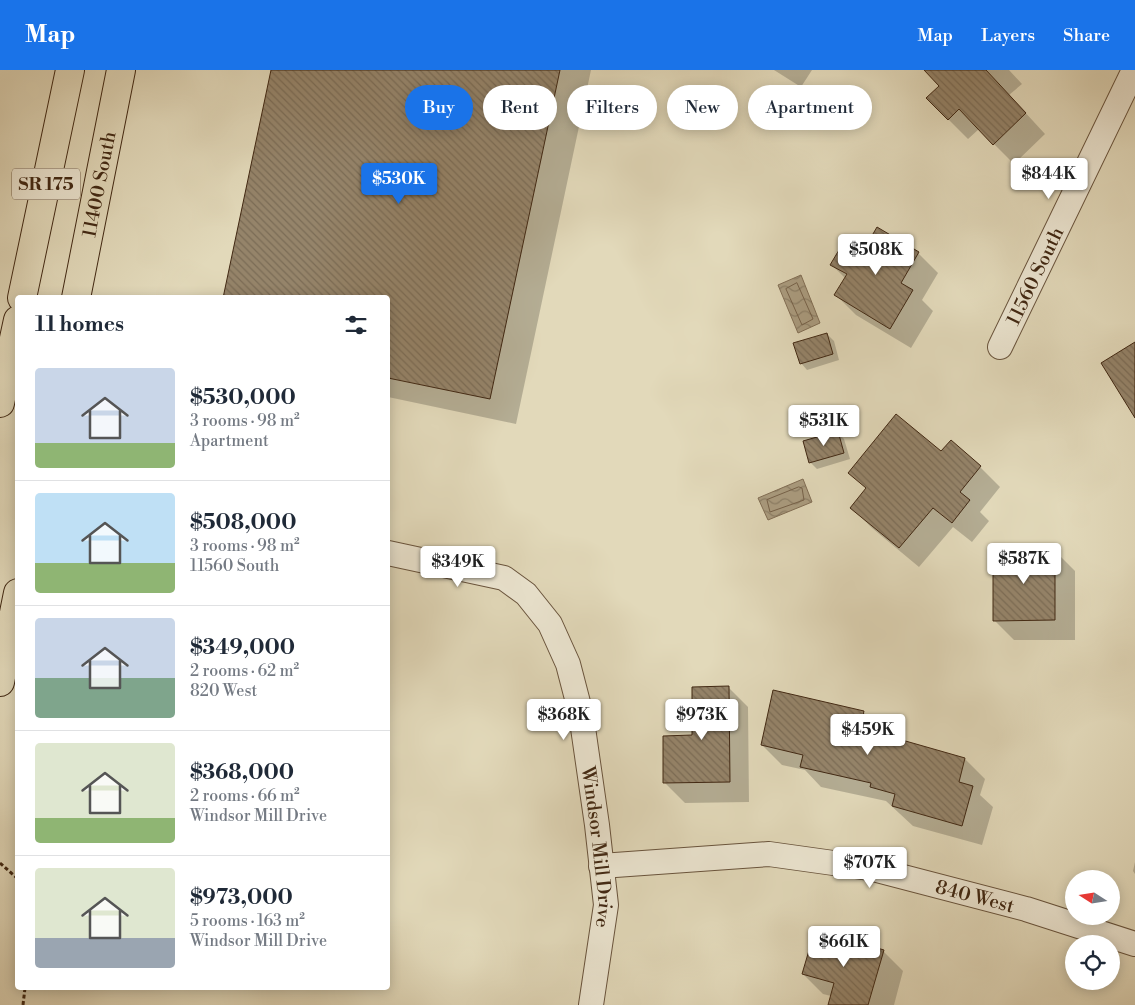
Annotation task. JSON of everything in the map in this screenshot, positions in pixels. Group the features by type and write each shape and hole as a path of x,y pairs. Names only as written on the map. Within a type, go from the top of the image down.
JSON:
{"main road":[{"name":"SR 175","path":"23,295 70,70"},
{"name":"11400 South","path":"77,295 121,70"},
{"path":"0,402 15,334"},
{"path":"0,682 15,608"}],"street":[{"name":"11560 South","path":"1000,347 1134,70"},
{"name":"Windsor Mill Drive","path":"390,553 504,578 526,594 550,624 568,664 581,714 606,905 591,1005"},
{"name":"840 West","path":"601,866 769,854 860,867 1026,909 1135,944"}],"path":[{"path":"0,863 15,876"},
{"path":"23,1005 25,990"}],"water":[{"path":"801,275 820,323 798,333 778,285"},
{"path":"803,479 812,502 768,520 758,498"}],"building":[{"path":"271,70 560,70 557,85 483,85 483,130 547,130 490,399 390,378 390,295 224,295"},
{"path":"924,70 986,70 1026,113 993,145 959,109 948,120 926,98 939,86"},
{"path":"877,227 919,252 901,283 913,290 890,329 834,295 847,274 830,265 845,240 863,251"},
{"path":"827,333 833,354 800,364 793,343"},
{"path":"1135,342 1135,418 1101,363"},
{"path":"896,414 941,451 951,440 981,466 960,492 970,500 952,523 933,508 899,548 850,508 866,488 848,473"},
{"path":"838,431 844,453 809,463 803,441"},
{"path":"1055,549 1055,620 993,621 993,550"},
{"path":"729,686 730,782 663,783 663,736 692,735 692,687"},
{"path":"773,690 864,711 860,728 965,758 959,782 973,786 962,826 892,806 895,794 870,787 871,783 800,767 803,755 761,745"},
{"path":"815,930 884,950 868,1005 828,1005 834,983 802,974"}]}
